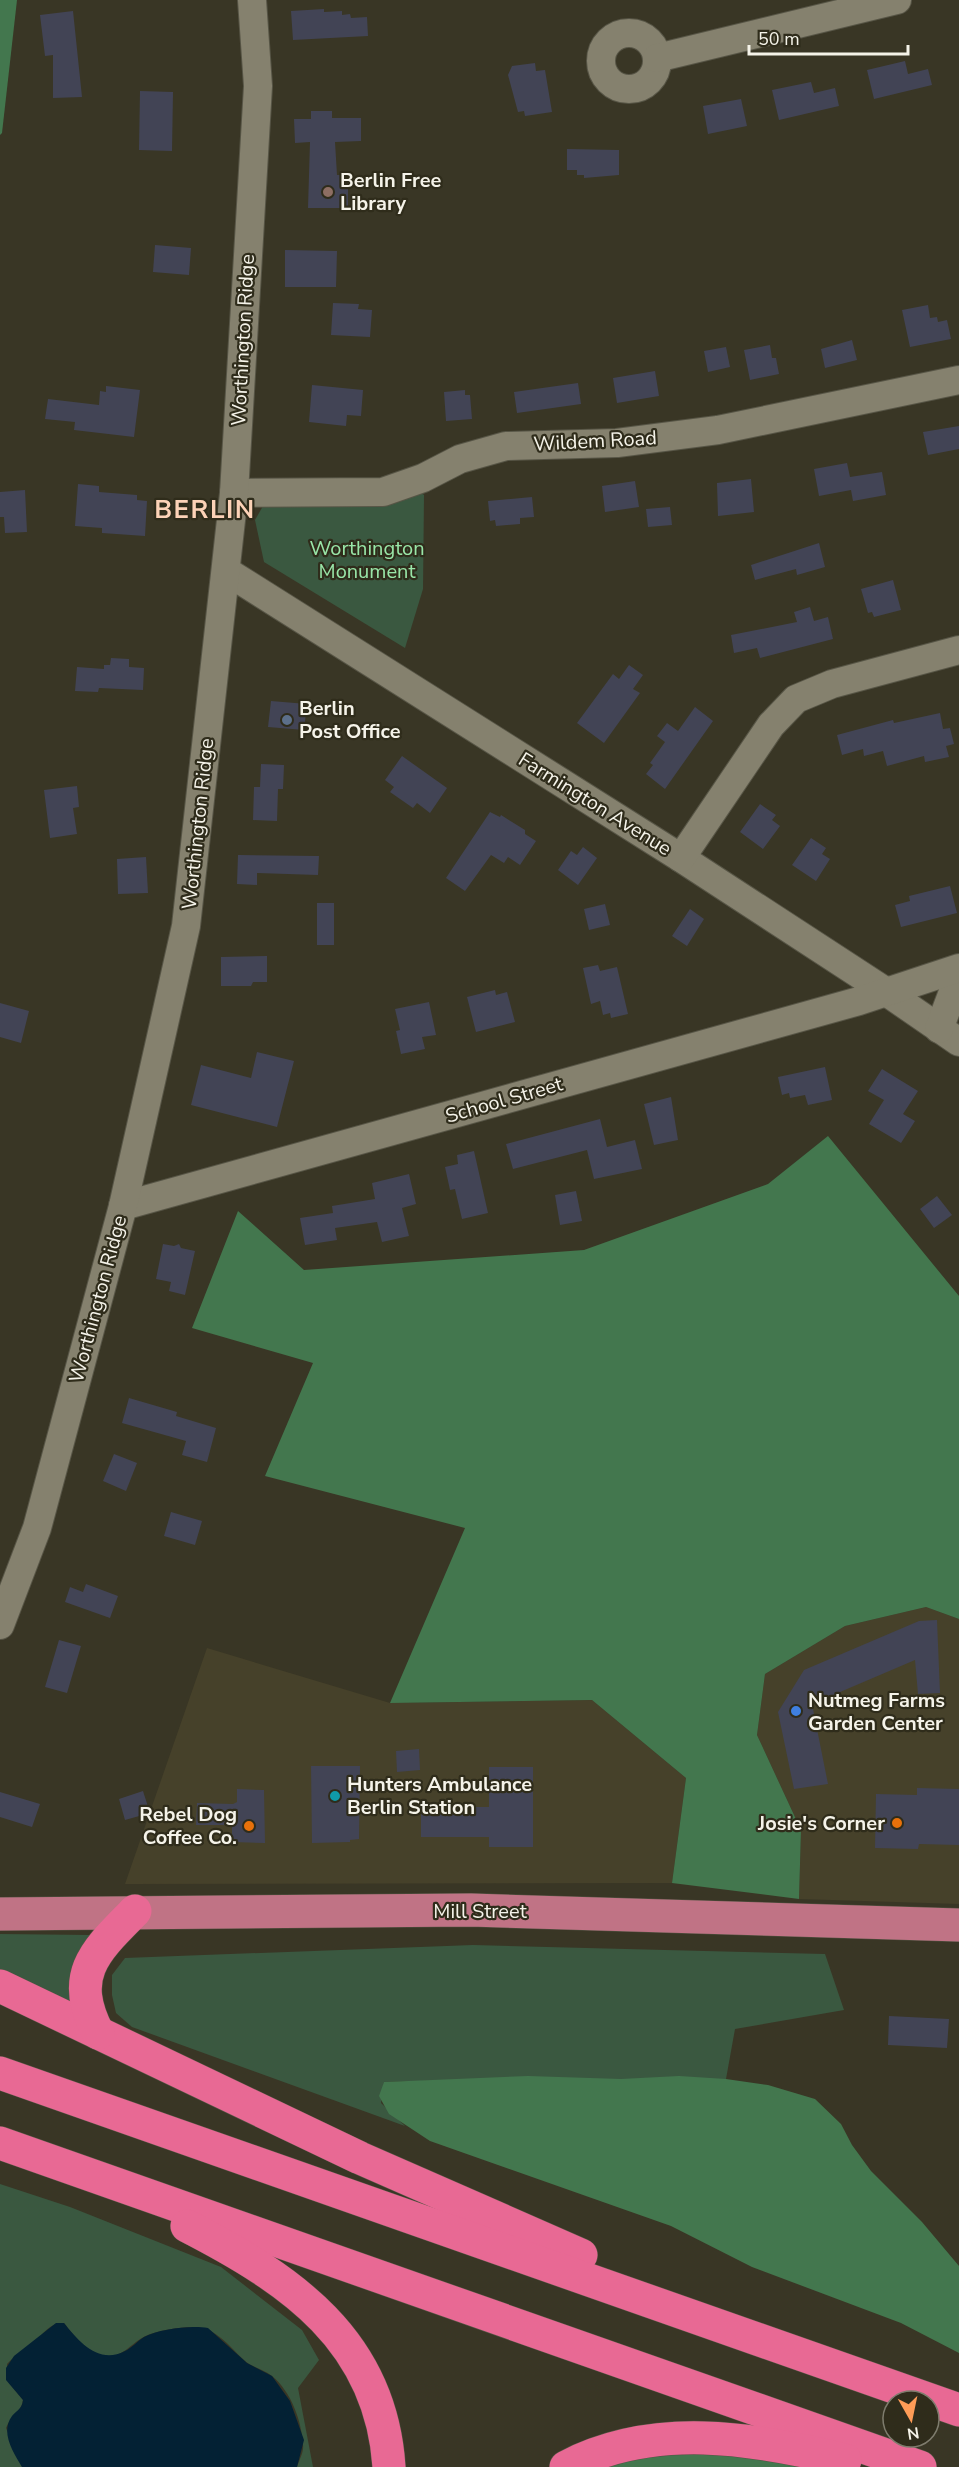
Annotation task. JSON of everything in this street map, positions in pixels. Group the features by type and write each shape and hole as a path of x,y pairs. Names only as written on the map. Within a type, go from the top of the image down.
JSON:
{"highway":[{"path":"98,2032 85,2003 85,1978 101,1949 135,1911"},
{"path":"0,1986 360,2158 605,2265 627,2279 651,2301"},
{"path":"0,2073 959,2409"},
{"path":"0,2143 915,2465"},
{"path":"152,2196 185,2226 236,2252 279,2279 308,2302 334,2329 356,2359 371,2388 384,2427 389,2467"},
{"path":"566,2467 620,2446 659,2439 702,2437 771,2444 857,2462 915,2465"}],"main road":[{"name":"Mill Street","path":"0,1914 135,1911 514,1911 959,1925"}],"street":[{"name":"Worthington Ridge","path":"0,1625 37,1528 123,1206 186,926 234,493 258,87 252,0"},
{"path":"657,58 897,0"},
{"name":"Wildem Road","path":"234,493 383,492 423,478 460,459 506,446 617,443 718,430 959,380"},
{"name":"Farmington Avenue","path":"226,571 681,858 949,1035"},
{"path":"681,858 771,725 796,699 832,684 959,650"},
{"name":"School Street","path":"123,1206 799,1018 959,968"},
{"path":"949,1035 959,976"}],"shaded area":[{"path":"926,1607 959,1619 959,1904 799,1899 801,1830 757,1735 765,1674 845,1626"},
{"path":"207,1648 390,1703 592,1700 686,1778 672,1883 125,1884"}],"green space":[{"path":"0,0 17,0 0,135"},
{"name":"Worthington Monument","path":"415,488 424,495 423,589 405,648 264,562 255,520 267,499"},
{"path":"828,1136 959,1296 959,1619 926,1607 845,1626 765,1674 757,1735 801,1830 799,1899 672,1883 686,1778 592,1700 390,1703 465,1528 265,1476 313,1363 192,1328 238,1211 304,1270 584,1250 768,1184"},
{"path":"0,1934 90,1935 77,2006 0,1971"},
{"path":"473,1945 825,1954 844,2010 735,2029 726,2079 494,2079 384,2082 381,2103 405,2126 132,2027 116,2013 112,1995 112,1975 125,1958"},
{"path":"528,2076 621,2079 679,2076 726,2079 768,2085 815,2099 841,2124 852,2145 871,2171 922,2222 959,2266 959,2353 901,2323 752,2267 671,2226 430,2141 389,2114 379,2096 384,2082"},
{"path":"0,2184 70,2207 221,2267 302,2330 319,2360 298,2388 313,2467 297,2467 303,2450 298,2417 290,2398 279,2382 247,2362 210,2331 196,2327 161,2331 147,2335 117,2355 106,2357 88,2349 64,2323 53,2325 30,2347 7,2364 9,2383 23,2400 6,2428 22,2467 0,2467"},
{"path":"706,2450 804,2467 603,2467 636,2456"}],"water":[{"path":"56,2323 64,2323 83,2344 98,2353 107,2355 116,2355 125,2351 144,2337 158,2332 184,2327 208,2328 247,2363 272,2376 290,2401 304,2440 297,2467 22,2467 9,2442 7,2429 12,2416 23,2400 6,2380 6,2368 14,2356"}],"building":[{"path":"324,9 324,12 342,11 342,15 350,14 351,18 367,17 368,36 293,40 291,11"},
{"path":"73,11 82,97 53,98 53,55 45,56 40,15"},
{"path":"905,61 908,74 928,69 932,85 874,99 867,70"},
{"path":"535,63 536,71 545,70 552,112 525,116 524,111 518,112 508,75 512,66"},
{"path":"811,82 814,93 835,88 839,106 779,120 772,90"},
{"path":"140,91 173,92 172,151 139,150"},
{"path":"741,99 747,126 708,134 703,106"},
{"path":"311,111 332,111 332,118 361,118 361,141 335,142 337,175 348,175 348,208 308,208 310,142 295,143 294,119 311,119"},
{"path":"567,149 619,150 619,175 584,178 584,175 577,175 577,170 567,170"},
{"path":"155,245 191,248 189,275 153,272"},
{"path":"285,250 337,251 336,287 285,287"},
{"path":"333,303 359,304 358,309 372,310 370,337 331,335"},
{"path":"928,305 930,318 937,317 938,322 947,320 951,339 910,347 902,310"},
{"path":"852,340 857,360 825,368 821,349"},
{"path":"770,345 772,358 776,358 779,374 750,380 744,350"},
{"path":"726,347 730,367 708,372 704,351"},
{"path":"655,371 659,396 617,403 613,378"},
{"path":"578,383 581,404 517,413 514,392"},
{"path":"312,385 363,390 361,416 347,415 346,426 309,422"},
{"path":"106,386 140,390 134,437 74,430 75,422 45,419 48,399 99,405 100,391 106,392"},
{"path":"465,390 465,395 470,395 472,419 446,421 444,392"},
{"path":"959,426 959,449 928,455 923,432"},
{"path":"847,463 850,477 882,472 886,495 853,501 851,490 819,496 814,469"},
{"path":"751,479 754,512 718,516 717,483"},
{"path":"635,481 639,507 605,512 602,486"},
{"path":"78,484 99,486 99,492 137,495 137,500 147,501 145,536 102,533 102,528 75,526"},
{"path":"25,490 27,532 5,533 4,517 0,517 0,492"},
{"path":"532,497 534,517 520,518 520,524 496,526 495,520 490,521 488,501"},
{"path":"670,507 672,525 648,527 646,509"},
{"path":"819,543 825,567 797,575 796,569 755,580 751,565"},
{"path":"893,580 901,610 874,617 872,612 868,613 861,589"},
{"path":"810,607 814,621 828,617 833,639 760,658 757,648 734,653 731,635 797,622 794,612"},
{"path":"111,658 129,659 129,667 144,668 143,690 99,688 98,692 75,691 77,667 104,669 104,665 110,665"},
{"path":"629,665 643,675 633,689 640,693 604,743 577,723 613,674 619,679"},
{"name":"Berlin Post Office","path":"271,701 307,704 304,730 268,727"},
{"path":"695,707 713,721 665,789 646,774 653,765 650,763 665,742 657,736 667,723 678,731"},
{"path":"940,713 943,729 950,728 954,744 946,746 949,757 925,762 924,756 887,766 883,751 864,756 863,749 842,755 837,735 893,720 894,723"},
{"path":"402,756 447,788 430,813 417,803 413,808 390,792 394,787 385,780"},
{"path":"261,764 284,765 283,789 278,789 277,821 253,820 254,787 260,787"},
{"path":"77,786 79,807 73,808 77,834 50,838 44,790"},
{"path":"760,804 776,815 772,820 780,826 763,849 740,832"},
{"path":"490,812 500,817 501,815 525,830 525,834 536,841 520,865 508,857 504,863 491,855 465,891 446,878"},
{"path":"811,838 826,848 822,854 830,859 816,881 792,865"},
{"path":"583,847 597,858 578,885 558,870 571,851 577,855"},
{"path":"238,855 319,856 318,875 257,873 257,885 237,884"},
{"path":"146,857 148,893 118,894 117,859"},
{"path":"950,886 957,913 901,927 895,905 910,901 909,896"},
{"path":"317,903 334,903 334,945 317,945"},
{"path":"605,904 610,925 589,930 584,909"},
{"path":"690,909 704,919 687,946 672,936"},
{"path":"267,956 267,982 253,982 251,986 221,986 221,957"},
{"path":"598,965 600,971 617,967 628,1014 611,1018 610,1013 603,1015 600,1001 591,1004 583,968"},
{"path":"495,990 496,995 507,992 515,1022 476,1032 467,997"},
{"path":"429,1002 436,1035 422,1037 425,1049 401,1054 396,1031 400,1030 395,1009"},
{"path":"0,1003 29,1011 21,1043 0,1037"},
{"path":"257,1052 294,1061 277,1127 191,1105 201,1065 251,1078"},
{"path":"825,1067 832,1100 808,1105 805,1095 790,1098 789,1093 782,1095 778,1077"},
{"path":"882,1069 918,1091 903,1114 915,1121 901,1143 869,1124 884,1100 868,1091"},
{"path":"671,1097 678,1140 654,1145 644,1104"},
{"path":"600,1119 607,1147 635,1140 642,1169 594,1179 587,1150 513,1169 506,1144"},
{"path":"474,1151 488,1213 462,1219 455,1189 450,1190 445,1167 458,1164 457,1155"},
{"path":"409,1174 416,1204 402,1208 409,1236 382,1242 377,1222 335,1228 337,1240 305,1245 300,1218 333,1213 332,1206 375,1199 372,1183"},
{"path":"576,1191 582,1221 560,1225 555,1195"},
{"path":"937,1196 952,1215 934,1228 920,1209"},
{"path":"163,1244 174,1246 179,1244 181,1248 195,1251 185,1295 169,1291 171,1282 156,1279"},
{"path":"129,1398 177,1412 176,1416 216,1428 207,1462 182,1455 186,1441 122,1423"},
{"path":"114,1454 137,1463 126,1491 103,1481"},
{"path":"171,1512 202,1521 195,1545 164,1536"},
{"path":"86,1584 118,1596 110,1618 65,1602 70,1587 83,1592"},
{"name":"Nutmeg Farms Garden Center","path":"937,1620 940,1693 918,1694 915,1660 812,1704 828,1784 794,1789 778,1712 804,1670 919,1621"},
{"path":"59,1640 81,1646 67,1693 45,1687"},
{"path":"419,1749 420,1770 397,1772 396,1751"},
{"name":"Hunters Ambulance Berlin Station","path":"311,1766 360,1766 359,1839 350,1840 350,1842 312,1843"},
{"path":"489,1767 533,1767 533,1847 489,1847 489,1837 421,1837 421,1807 489,1807"},
{"path":"917,1788 959,1789 959,1845 919,1844 918,1849 875,1848 876,1794 917,1795"},
{"name":"Rebel Dog Coffee Co.","path":"237,1789 264,1790 265,1843 232,1842 232,1825 196,1825 197,1803 233,1804 237,1802"},
{"path":"143,1791 150,1813 125,1820 119,1799"},
{"path":"0,1792 40,1804 32,1827 0,1817"},
{"path":"889,2016 949,2019 947,2048 888,2045"}],"place":[{"name":"Berlin Free Library","path":"328,192"},
{"name":"Berlin Post Office","path":"287,720"},
{"name":"Nutmeg Farms Garden Center","path":"796,1711"},
{"name":"Hunters Ambulance Berlin Station","path":"335,1796"},
{"name":"Josie's Corner","path":"897,1823"},
{"name":"Rebel Dog Coffee Co.","path":"249,1826"}],"district":[{"name":"BERLIN","path":"205,509"}]}
